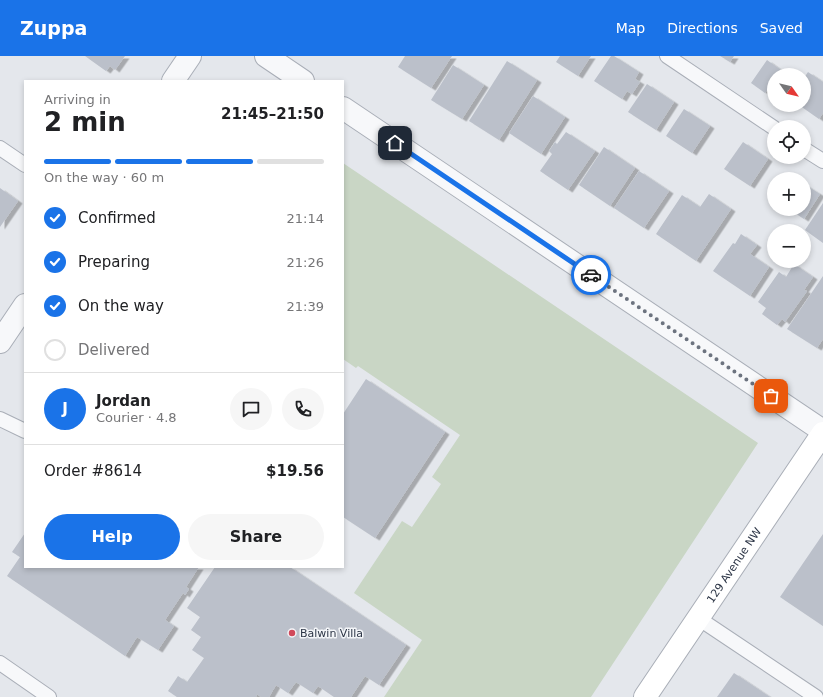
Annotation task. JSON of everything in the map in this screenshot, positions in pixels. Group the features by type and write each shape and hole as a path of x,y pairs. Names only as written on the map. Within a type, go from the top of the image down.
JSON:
{"street":[{"path":"174,80 190,56"},
{"path":"266,56 302,80"},
{"path":"344,109 823,432"},
{"path":"0,342 24,306"},
{"name":"129 Avenue NW","path":"645,697 823,432"}],"lane":[{"path":"667,56 767,123"},
{"path":"0,148 24,164"},
{"path":"811,153 823,161"},
{"path":"0,419 24,431"},
{"path":"698,618 816,697"},
{"path":"0,663 49,697"}],"green space":[{"path":"344,164 758,443 591,697 384,697 422,640 354,593 402,521 412,527 441,484 432,477 460,435 358,366 356,368 344,360"}],"building":[{"path":"85,56 125,56 115,70 110,66 106,71"},
{"path":"405,56 452,56 431,88 398,67"},
{"path":"560,56 591,56 578,76 556,62"},
{"path":"611,56 614,56 639,72 635,79 640,82 632,94 627,91 622,99 594,81"},
{"path":"720,56 734,56 730,62"},
{"path":"767,60 778,68 767,68 767,90 765,93 751,83"},
{"path":"507,61 537,80 499,140 469,121"},
{"path":"453,65 484,85 462,119 431,100"},
{"path":"811,74 823,82 823,113 819,119 809,112 811,112"},
{"path":"647,84 674,102 656,130 628,112"},
{"path":"533,96 565,117 541,154 509,133"},
{"path":"684,109 710,126 692,153 666,136"},
{"path":"566,132 595,151 568,190 540,171 552,154 549,151 555,142 557,144"},
{"path":"743,142 767,158 750,186 724,169"},
{"path":"604,147 635,168 610,206 579,185"},
{"path":"639,171 669,191 644,228 614,208"},
{"path":"0,188 18,201 0,227"},
{"path":"811,188 820,194 811,208"},
{"path":"709,194 731,209 696,261 656,234 682,195 700,207"},
{"path":"823,203 823,243 811,234 811,224 809,224"},
{"path":"741,234 757,245 750,254 768,268 750,296 713,271 733,243 735,244"},
{"path":"792,268 800,268 813,277 804,290 807,291 785,322 782,319 777,325 762,314 766,308 758,302 779,272 786,277"},
{"path":"823,276 823,339 817,348 787,329"},
{"path":"366,379 445,432 375,538 344,518 344,412"},
{"path":"24,534 24,568 198,568 186,587 189,589 185,595 183,593 165,620 174,626 158,650 137,637 125,656 7,576 20,557 12,552"},
{"path":"823,534 823,626 780,597"},
{"name":"Balwin Villa","path":"214,568 291,568 406,645 379,685 365,676 351,697 334,697 318,686 313,693 296,682 288,693 276,685 269,697 261,697 257,694 256,697 177,697 168,691 178,676 187,682 204,658 192,650 201,637 191,630 200,617 187,608"},
{"path":"734,673 770,697 717,697"}],"way so far":[{"path":"591,275 771,396"}],"place":[{"name":"Balwin Villa","path":"292,633"}],"route":[{"path":"395,143 591,275"}]}
